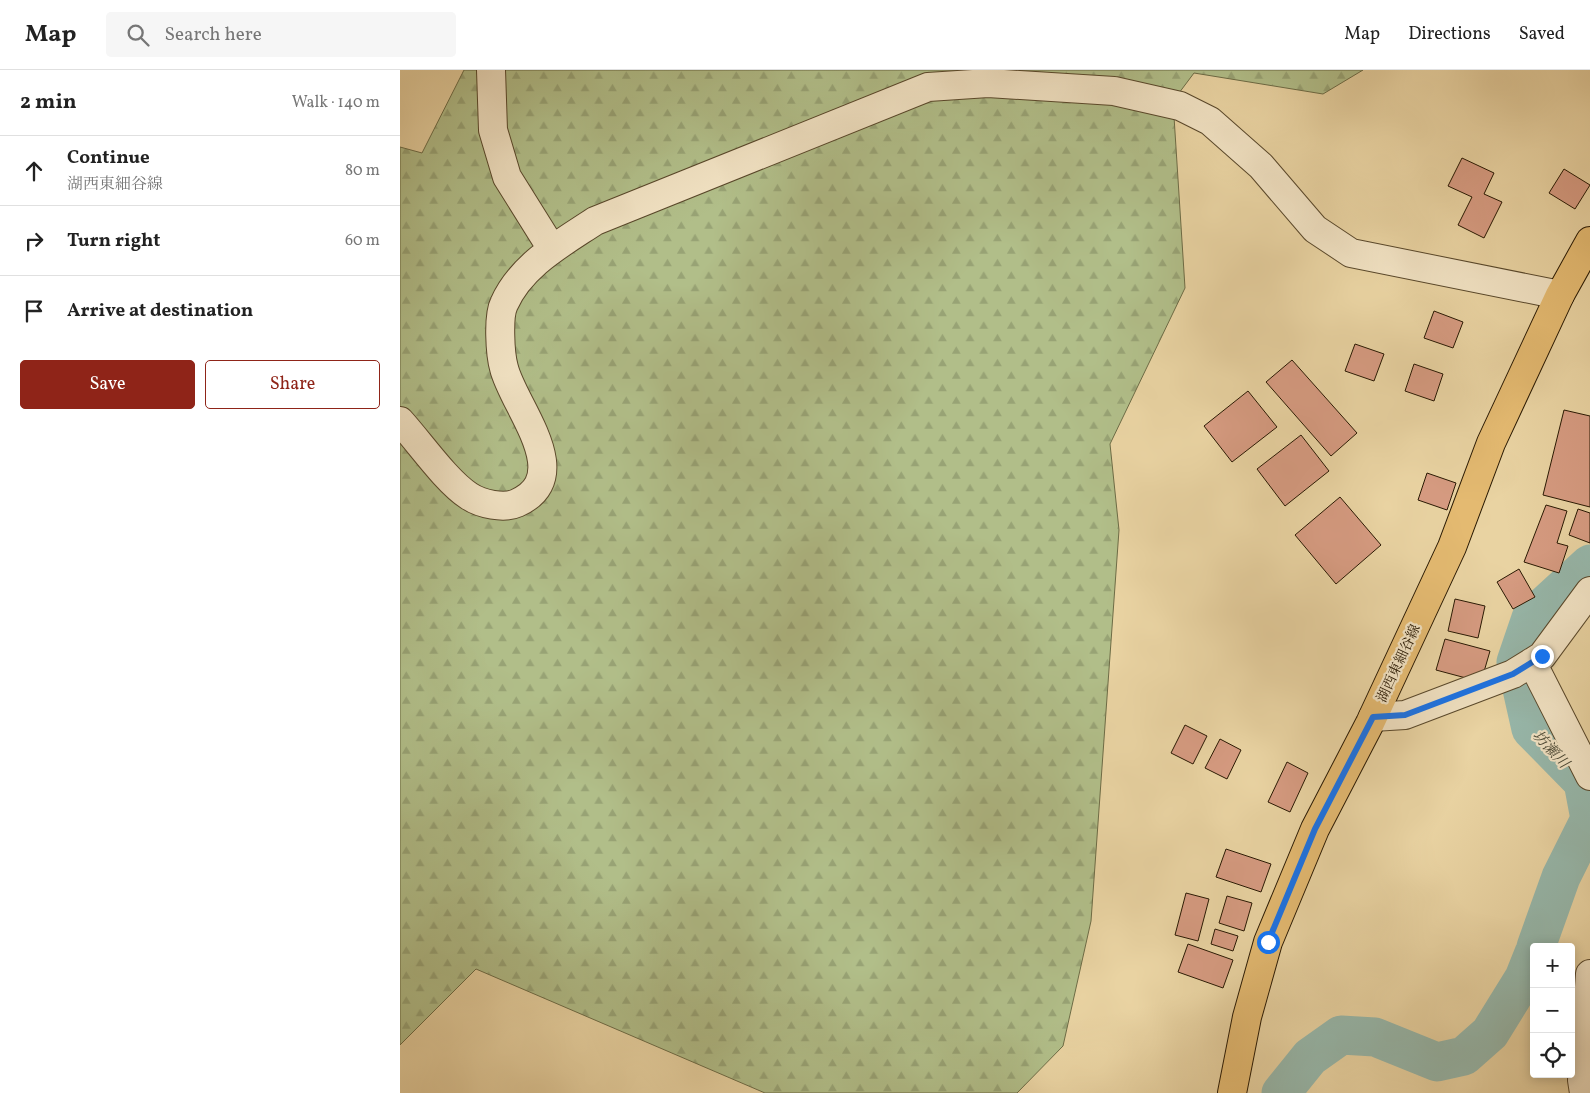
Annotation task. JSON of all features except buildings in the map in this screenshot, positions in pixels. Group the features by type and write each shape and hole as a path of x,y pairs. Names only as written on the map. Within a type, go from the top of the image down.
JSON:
{"main road":[{"name":"湖西東細谷線","path":"1232,1093 1247,1017 1268,942 1315,829 1373,717 1452,548 1490,443 1560,295 1590,241"}],"street":[{"path":"492,70 493,130 507,177 552,248"},
{"path":"400,421 470,497 488,503 510,506 530,497 541,479 542,458 533,428 504,369 501,339 503,305 528,270 552,248 595,221 928,87 988,83 1114,91 1180,106 1210,121 1261,166 1315,228 1351,254 1560,295"},
{"path":"1373,717 1405,715 1513,674 1542,656 1590,591"},
{"path":"1532,662 1590,776"},
{"path":"1584,1093 1582,1080 1590,974"}],"green space":[{"path":"464,70 1363,70 1323,94 1194,73 1173,101 1185,288 1110,444 1119,530 1091,921 1063,1046 1017,1093 765,1093 476,969 400,1045 400,147 422,153"}],"waterway":[{"name":"坊瀬川","path":"1537,943 1561,877 1590,819 1583,782 1531,729 1516,662 1531,618 1590,564"},
{"name":"坊瀬川","path":"1281,1093 1310,1057 1341,1035 1375,1037 1437,1062 1464,1056 1490,1033 1524,978 1530,963"}],"route":[{"path":"1268,942 1315,829 1373,717 1405,715 1475,690 1513,674 1542,656"}]}
